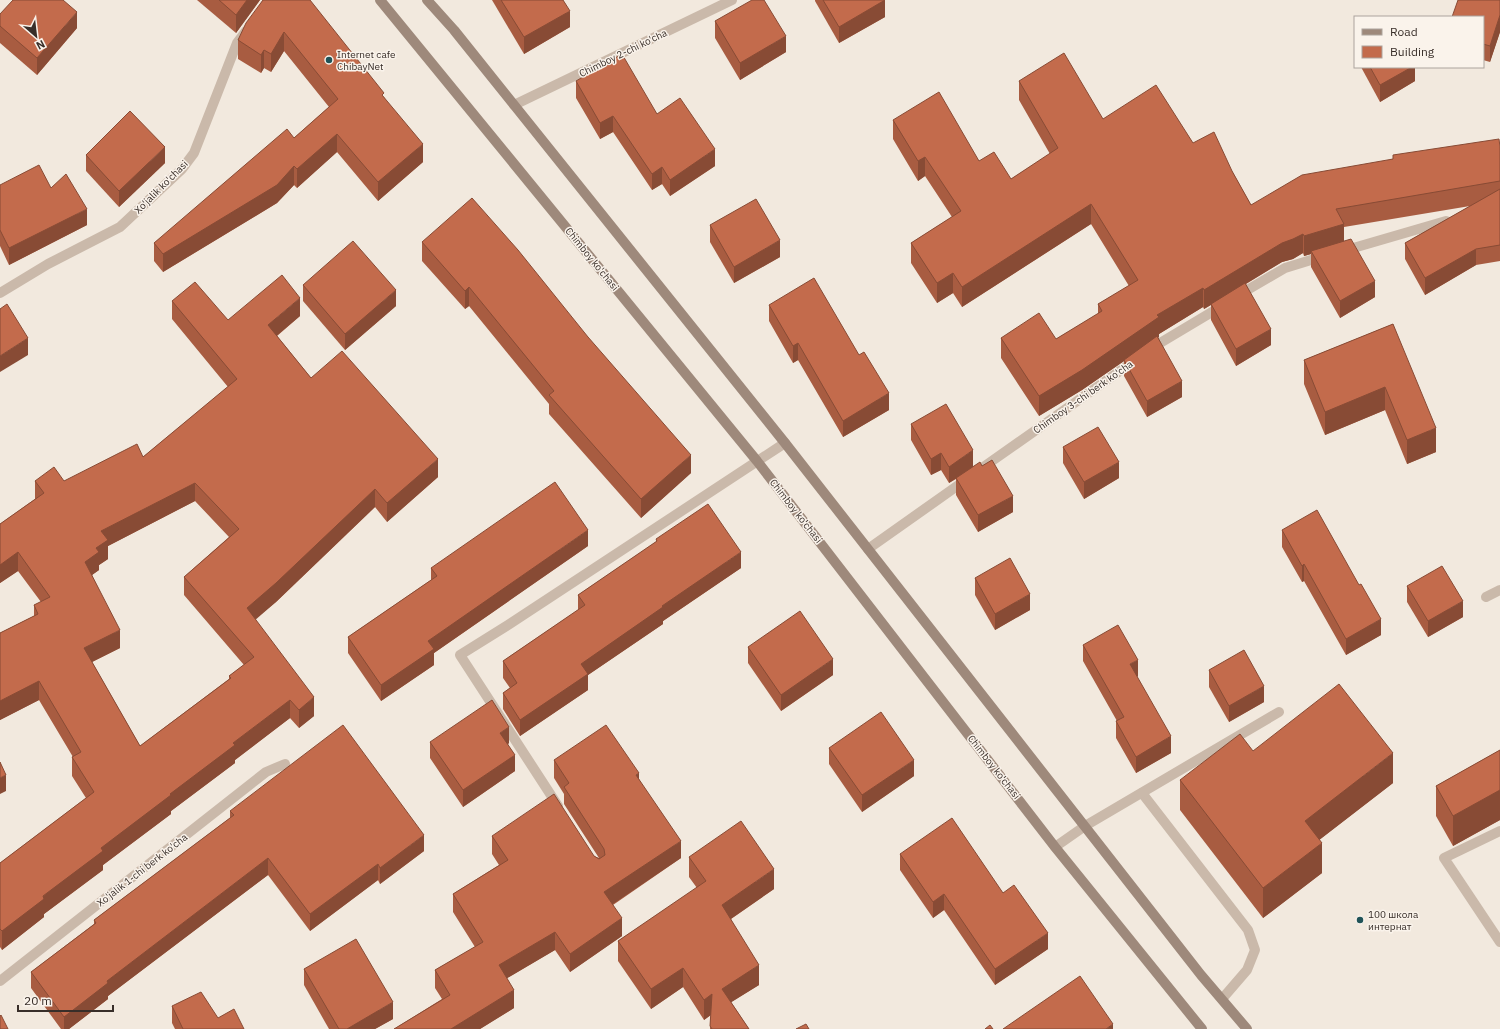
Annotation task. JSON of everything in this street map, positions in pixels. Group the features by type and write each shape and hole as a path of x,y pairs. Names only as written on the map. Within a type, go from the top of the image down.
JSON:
{"main road":[{"name":"Chimboy ko'chasi","path":"380,0 757,461 1055,847 1202,1029"},
{"path":"428,0 454,30 785,443 1201,975 1247,1029"}],"street":[{"name":"Chimboy 2-chi ko'cha","path":"514,105 732,0"},
{"name":"Xo'jalik ko'chasi","path":"0,293 48,264 120,227 182,169 194,153 237,43 250,24"},
{"name":"Chimboy 3-chi berk ko'cha","path":"868,549 1148,350 1285,268 1446,221"},
{"path":"561,812 460,655 785,443"},
{"path":"1486,597 1500,590"},
{"path":"1055,847 1085,826 1279,712"},
{"name":"Xo'jalik 1-chi berk ko'cha","path":"0,981 266,772 285,764"},
{"path":"1142,793 1248,930 1255,950 1247,970 1222,999"},
{"path":"1500,830 1444,858 1500,942"}],"building":[{"path":"13,0 63,0 77,12 37,58 0,26 0,14"},
{"path":"219,0 247,0 236,15"},
{"path":"263,0 310,0 384,93 382,95 423,144 378,182 337,134 297,169 294,166 277,185 163,254 154,243 287,129 294,138 338,99 284,32 271,54 264,50 261,55 238,40 246,23"},
{"path":"501,0 563,0 570,11 524,37"},
{"path":"752,0 764,0 786,36 740,63 715,21"},
{"path":"823,0 885,0 839,27"},
{"path":"1458,0 1500,0 1500,15 1490,46 1484,44 1484,16 1452,16"},
{"path":"1064,53 1103,119 1156,85 1193,143 1214,132 1232,171 1251,205 1302,175 1393,159 1393,155 1499,139 1500,181 1336,209 1344,224 1304,236 1303,234 1282,243 1204,290 1203,288 1157,315 1159,317 1082,370 1039,396 1001,338 1039,313 1056,339 1102,311 1098,304 1138,280 1091,204 962,287 953,273 937,283 911,243 961,211 925,157 918,161 893,120 939,92 979,161 994,152 1011,179 1058,148 1019,81"},
{"path":"622,54 657,114 680,98 715,149 670,180 662,167 652,174 613,116 600,123 576,81"},
{"path":"1371,68 1410,68 1380,85"},
{"path":"130,111 165,147 119,191 86,155"},
{"path":"39,165 51,188 66,174 87,209 9,248 0,230 0,185"},
{"path":"1500,189 1500,245 1476,249 1425,278 1405,243"},
{"path":"472,198 518,250 588,337 691,455 641,499 549,395 554,391 469,287 465,291 422,242"},
{"path":"756,199 780,240 734,267 710,225"},
{"path":"1351,239 1375,281 1340,301 1311,251"},
{"path":"353,241 396,290 345,334 303,285"},
{"path":"282,275 300,298 268,325 311,378 342,351 438,459 387,503 375,489 276,583 247,608 314,697 299,710 290,700 233,743 235,745 101,848 103,851 43,896 44,899 2,931 0,929 0,863 94,792 72,757 81,752 39,681 0,701 0,633 38,614 34,605 50,597 18,552 0,565 0,524 44,493 35,481 54,467 64,481 137,444 143,457 237,379 172,301 195,282 228,320","holes":["195,483 239,529 184,577 254,657 229,676 231,678 140,746 84,648 120,630 85,562 99,552 96,548 108,540 101,531"]},
{"path":"814,278 859,355 864,352 889,393 843,421 798,343 793,346 769,305"},
{"path":"1245,283 1271,329 1236,349 1211,304"},
{"path":"7,304 28,338 0,356 0,309"},
{"path":"1393,324 1436,428 1407,440 1385,387 1325,412 1304,360"},
{"path":"1157,336 1182,381 1147,401 1124,360"},
{"path":"946,404 973,450 949,467 941,453 931,459 911,424"},
{"path":"1098,427 1119,462 1084,482 1063,447"},
{"path":"992,460 1013,496 978,515 956,478 980,462 982,466"},
{"path":"555,482 588,530 428,641 434,649 381,685 348,637 437,576 431,568"},
{"path":"708,504 741,552 581,664 588,674 520,720 503,693 517,683 503,661 585,605 578,595"},
{"path":"1317,510 1359,585 1361,584 1381,619 1346,639 1304,564 1302,566 1282,530"},
{"path":"1010,558 1030,594 995,614 975,578"},
{"path":"1442,566 1463,601 1428,621 1407,586"},
{"path":"800,611 833,659 781,695 748,647"},
{"path":"1118,625 1138,660 1130,664 1171,736 1136,757 1116,721 1124,717 1083,645"},
{"path":"1244,650 1264,686 1229,706 1209,670"},
{"path":"1339,684 1393,753 1305,821 1322,843 1263,888 1180,780 1240,734 1253,751"},
{"path":"492,700 509,727 500,733 515,755 463,790 430,742"},
{"path":"881,712 914,760 862,795 829,748"},
{"path":"343,725 424,835 380,868 378,864 310,914 268,858 107,981 108,983 64,1017 31,972 96,923 94,920 234,815 230,811"},
{"path":"606,725 639,773 636,775 681,841 604,892 622,918 570,954 555,932 499,965 514,990 451,1029 394,1029 450,995 435,970 483,942 453,894 508,860 492,836 554,794 594,856 599,859 605,855 604,849 564,787 569,783 554,760"},
{"path":"1500,750 1500,790 1453,816 1436,786"},
{"path":"0,762 6,775 0,778"},
{"path":"952,818 1003,893 1014,885 1048,933 995,969 944,894 933,902 900,854"},
{"path":"741,821 774,869 722,905 759,965 722,989 749,1029 712,1029 710,1026 712,994 704,1000 683,968 651,989 618,941 706,881 689,857"},
{"path":"356,939 393,1002 347,1029 339,1029 304,969"},
{"path":"1080,976 1113,1024 1106,1029 1003,1029"},
{"path":"201,992 218,1018 234,1009 244,1029 183,1029 172,1006"},
{"path":"1,1015 8,1029 0,1029"},
{"path":"806,1024 809,1029 796,1029"},
{"path":"990,1025 993,1029 985,1029"}],"place":[{"name":"Internet cafe ChibayNet","path":"329,60"},
{"name":"100 школа интернат","path":"1360,920"}]}
